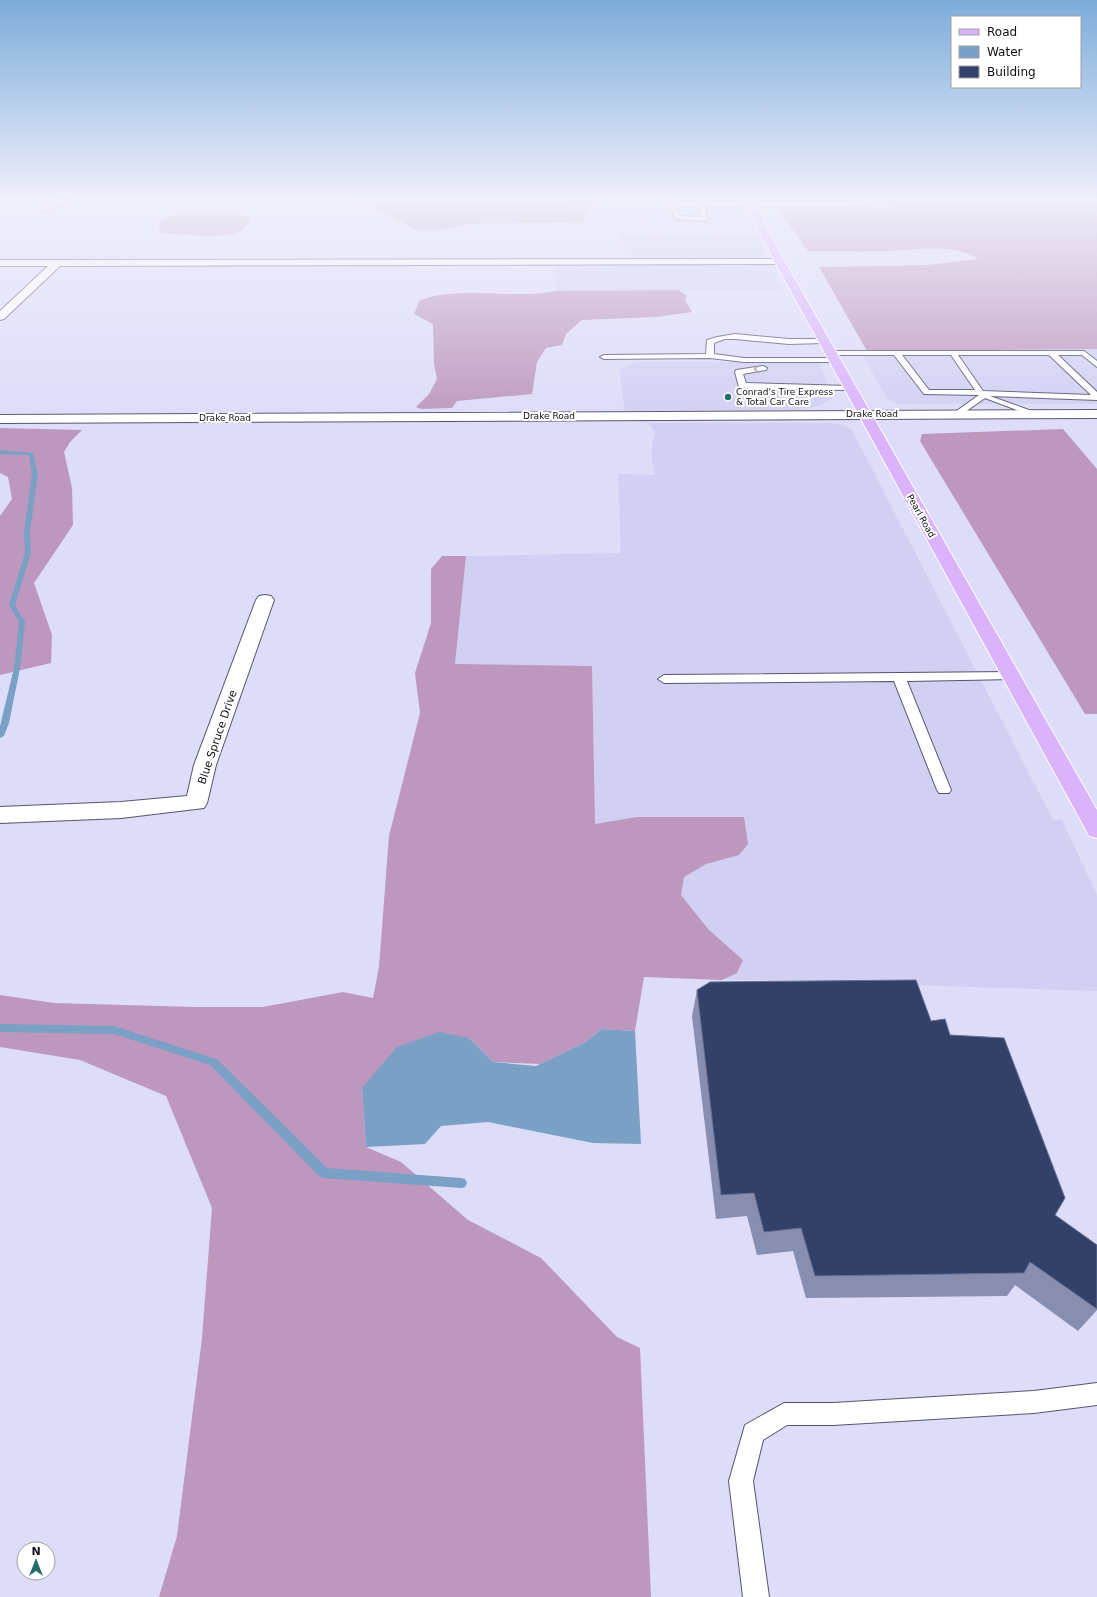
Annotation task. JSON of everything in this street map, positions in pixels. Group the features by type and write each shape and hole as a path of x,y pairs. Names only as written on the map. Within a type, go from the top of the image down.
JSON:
{"main road":[{"name":"Pearl Road","path":"787,275 1097,830"}],"street":[{"path":"0,317 44,275"},
{"name":"Drake Road","path":"0,419 1097,414"},
{"name":"Blue Spruce Drive","path":"0,814 121,810 196,803 205,765 266,600"}],"lane":[{"path":"710,356 710,342 718,338 734,337 785,341 824,341"},
{"path":"896,353 926,392 1096,397"},
{"path":"850,388 745,386 742,385 739,372 800,365 834,359 896,353 1084,353 1097,365"},
{"path":"953,353 982,394 1036,414"},
{"path":"1052,353 1096,397"},
{"path":"604,357 710,356 744,360 834,359"},
{"path":"958,414 982,394"},
{"path":"664,679 1012,676"},
{"path":"899,677 944,790"},
{"path":"756,1597 741,1481 753,1433 784,1414 833,1414 1034,1402 1097,1394"}],"shaded area":[{"path":"555,275 775,275 783,290 556,291"},
{"path":"823,275 1097,275 1097,349 867,351"},
{"path":"678,290 687,296 685,300 692,312 656,317 582,320 566,334 562,345 546,348 537,362 532,394 457,401 452,408 421,409 416,407 429,394 437,379 434,364 433,324 414,314 420,300 436,296 470,293 522,294 556,291"},
{"path":"1097,349 1097,404 899,404 888,400 860,351"},
{"path":"635,362 819,362 831,392 831,399 819,406 798,410 625,411 619,370"},
{"path":"649,423 831,423 843,425 852,430 1053,820 1062,820 1097,895 1097,991 567,974 592,667 455,664 466,556 621,553 618,474 655,475 651,453 655,432"},
{"path":"0,428 82,430 70,442 64,452 72,488 73,525 34,583 52,635 51,663 0,675 0,516 12,499 8,477 0,473"},
{"path":"1063,429 1097,469 1097,714 1085,714 920,441 922,434"},
{"path":"442,556 466,556 455,664 592,666 595,824 637,817 744,817 748,844 739,855 706,864 684,877 681,895 708,929 743,960 737,973 722,980 644,977 635,1031 602,1029 584,1043 540,1064 493,1062 469,1038 362,1088 366,1147 401,1162 468,1220 541,1258 617,1337 640,1348 651,1597 159,1597 177,1536 202,1338 212,1208 166,1096 80,1060 0,1047 0,995 54,1003 196,1007 263,1007 343,992 373,998 379,967 389,836 420,713 415,673 431,623 431,569"}],"water":[{"path":"602,1029 635,1031 641,1144 593,1143 488,1122 441,1126 425,1144 366,1147 362,1088 397,1047 439,1032 469,1038 493,1062 536,1066 584,1043"}],"building":[{"path":"916,980 931,1021 945,1019 950,1035 1004,1038 1065,1198 1055,1215 1097,1245 1097,1309 1030,1262 1024,1273 815,1276 801,1228 764,1232 754,1193 721,1195 697,990 710,982"}],"waterway":[{"path":"0,452 31,454 35,474 27,532 28,553 12,605 22,622 17,668 5,723 0,736"},
{"path":"0,1028 114,1030 213,1062 324,1173 461,1183"}],"place":[{"name":"Conrad's Tire Express & Total Car Care","path":"728,397"}]}
